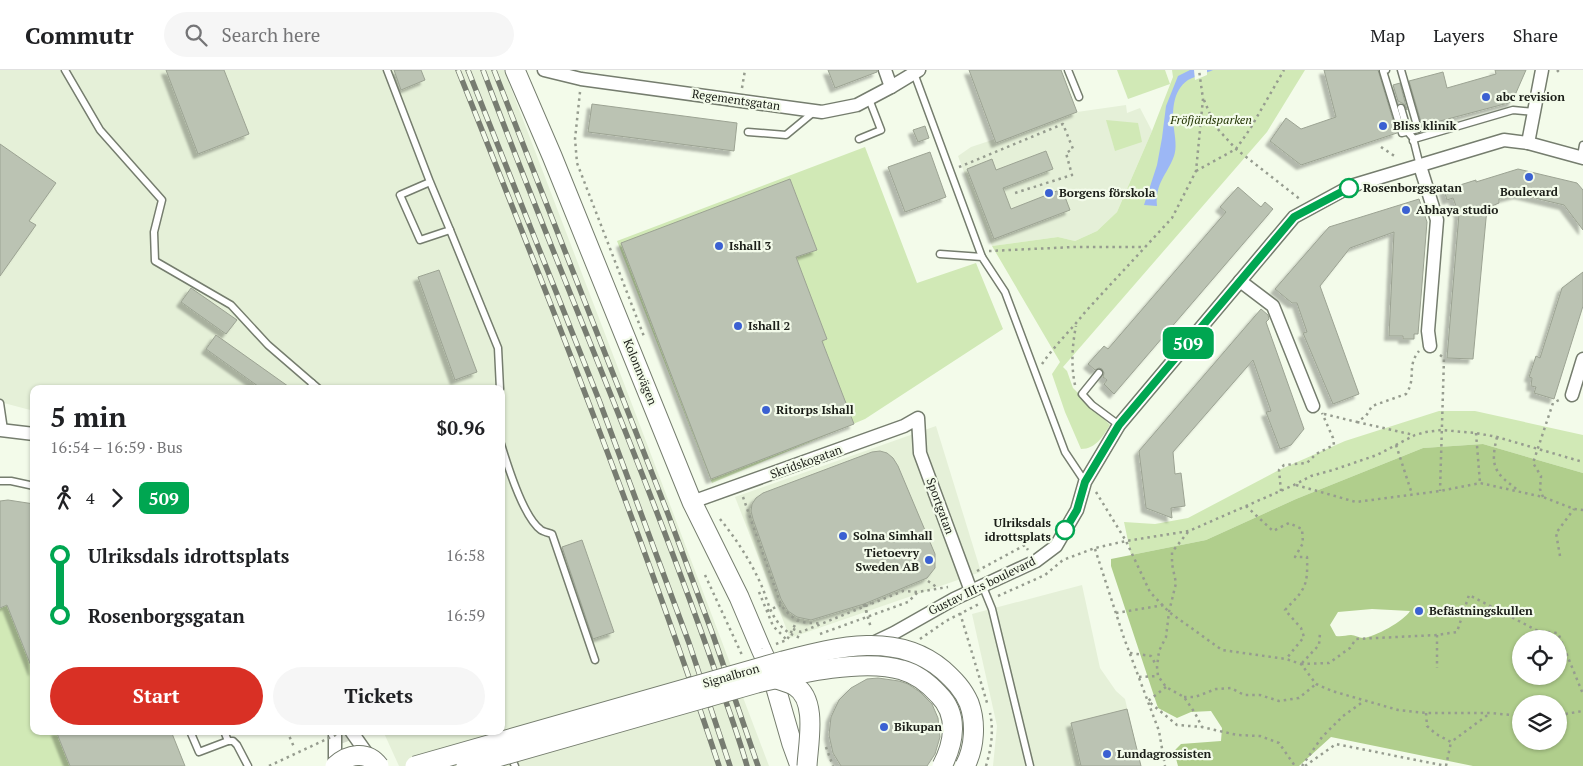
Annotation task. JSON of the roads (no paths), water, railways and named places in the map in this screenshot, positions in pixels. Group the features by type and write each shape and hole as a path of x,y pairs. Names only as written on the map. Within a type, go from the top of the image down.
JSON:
{"street":[{"name":"Kolonnvägen","path":"515,70 699,499 739,597 774,675 792,706 816,766"},
{"name":"Regementsgatan","path":"544,70 591,75 822,112 857,105 917,71"},
{"path":"885,70 891,87"},
{"path":"1528,143 1542,70"},
{"name":"Gustav III:s boulevard","path":"774,675 866,647 930,612 1036,561 1056,546 1077,510 1085,482 1119,425 1294,217 1352,186 1504,140 1582,153"},
{"path":"1420,166 1437,220 1428,331 1430,346"},
{"path":"1240,281 1273,306 1318,410"},
{"path":"1572,395 1583,359"},
{"name":"Skridskogatan","path":"699,499 904,426 918,418"},
{"name":"Sportgatan","path":"918,418 920,453 977,589"},
{"path":"2,430 30,434"},
{"name":"Signalbron","path":"415,766 784,661 848,647 889,646 910,650 934,662 960,687 970,706 974,727 971,751 965,766"},
{"name":"Signalbron","path":"466,766 774,675 850,666 884,666 902,670 920,678 945,701 952,716 952,736 948,753 942,766"},
{"name":"Kolonnvägen","path":"774,675 792,744 800,766"},
{"path":"774,675 796,687 804,696 809,708 810,729 807,766"},
{"path":"335,766 338,735"},
{"path":"354,735 375,762"},
{"path":"335,766 342,759 351,755 361,755 375,762"}],"lane":[{"path":"65,70 100,130 162,200 154,232 155,261 231,305 268,345 310,385"},
{"path":"387,70 430,182 498,348 500,385"},
{"path":"1068,70 1079,97"},
{"path":"1386,70 1383,71 1402,133 1418,129 1401,70"},
{"path":"917,71 981,254 1006,292 1065,452 1085,482"},
{"path":"859,139 881,130 870,99"},
{"path":"1401,108 1408,132 1413,138 1420,166"},
{"path":"1413,141 1414,139 1513,110 1534,112"},
{"path":"748,132 786,135 815,111"},
{"path":"430,182 400,195 420,240 450,230"},
{"path":"940,254 981,254"},
{"path":"1099,374 1082,394 1092,405 1119,425"},
{"path":"0,403 2,430"},
{"path":"505,456 529,517 541,530 552,534 595,660"},
{"path":"0,481 11,481 30,485"},
{"path":"977,589 992,609 1030,766"},
{"path":"192,735 199,752 233,741 238,745 248,766"},
{"path":"225,735 228,742"},
{"path":"501,735 514,766"}],"water":[{"path":"1190,70 1213,70 1188,80 1179,90 1173,109 1175,153 1160,185 1157,206 1144,205 1157,165 1166,106 1178,76"}],"tunnel":[{"path":"343,735 355,766"}],"railway":[{"path":"458,70 626,503 719,766"},
{"path":"468,70 599,400 689,643 730,766"},
{"path":"483,70 657,513 712,662 747,766"},
{"path":"494,70 668,514 713,635 758,766"}],"place":[{"name":"abc revision","path":"1486,97"},
{"name":"Bliss klinik","path":"1383,126"},
{"name":"Boulevard","path":"1529,177"},
{"name":"Rosenborgsgatan","path":"1349,188"},
{"name":"Borgens förskola","path":"1049,193"},
{"name":"Abhaya studio","path":"1406,210"},
{"name":"Ishall 3","path":"719,246"},
{"name":"Ishall 2","path":"738,326"},
{"name":"Ritorps Ishall","path":"766,410"},
{"name":"Ulriksdals idrottsplats","path":"1065,530"},
{"name":"Solna Simhall","path":"843,536"},
{"name":"Tietoevry Sweden AB","path":"929,560"},
{"name":"Befästningskullen","path":"1419,611"},
{"name":"Bikupan","path":"884,727"},
{"name":"Lundagrossisten","path":"1107,754"}],"park label":[{"name":"Fröfjärdsparken","path":"1211,120"}]}
